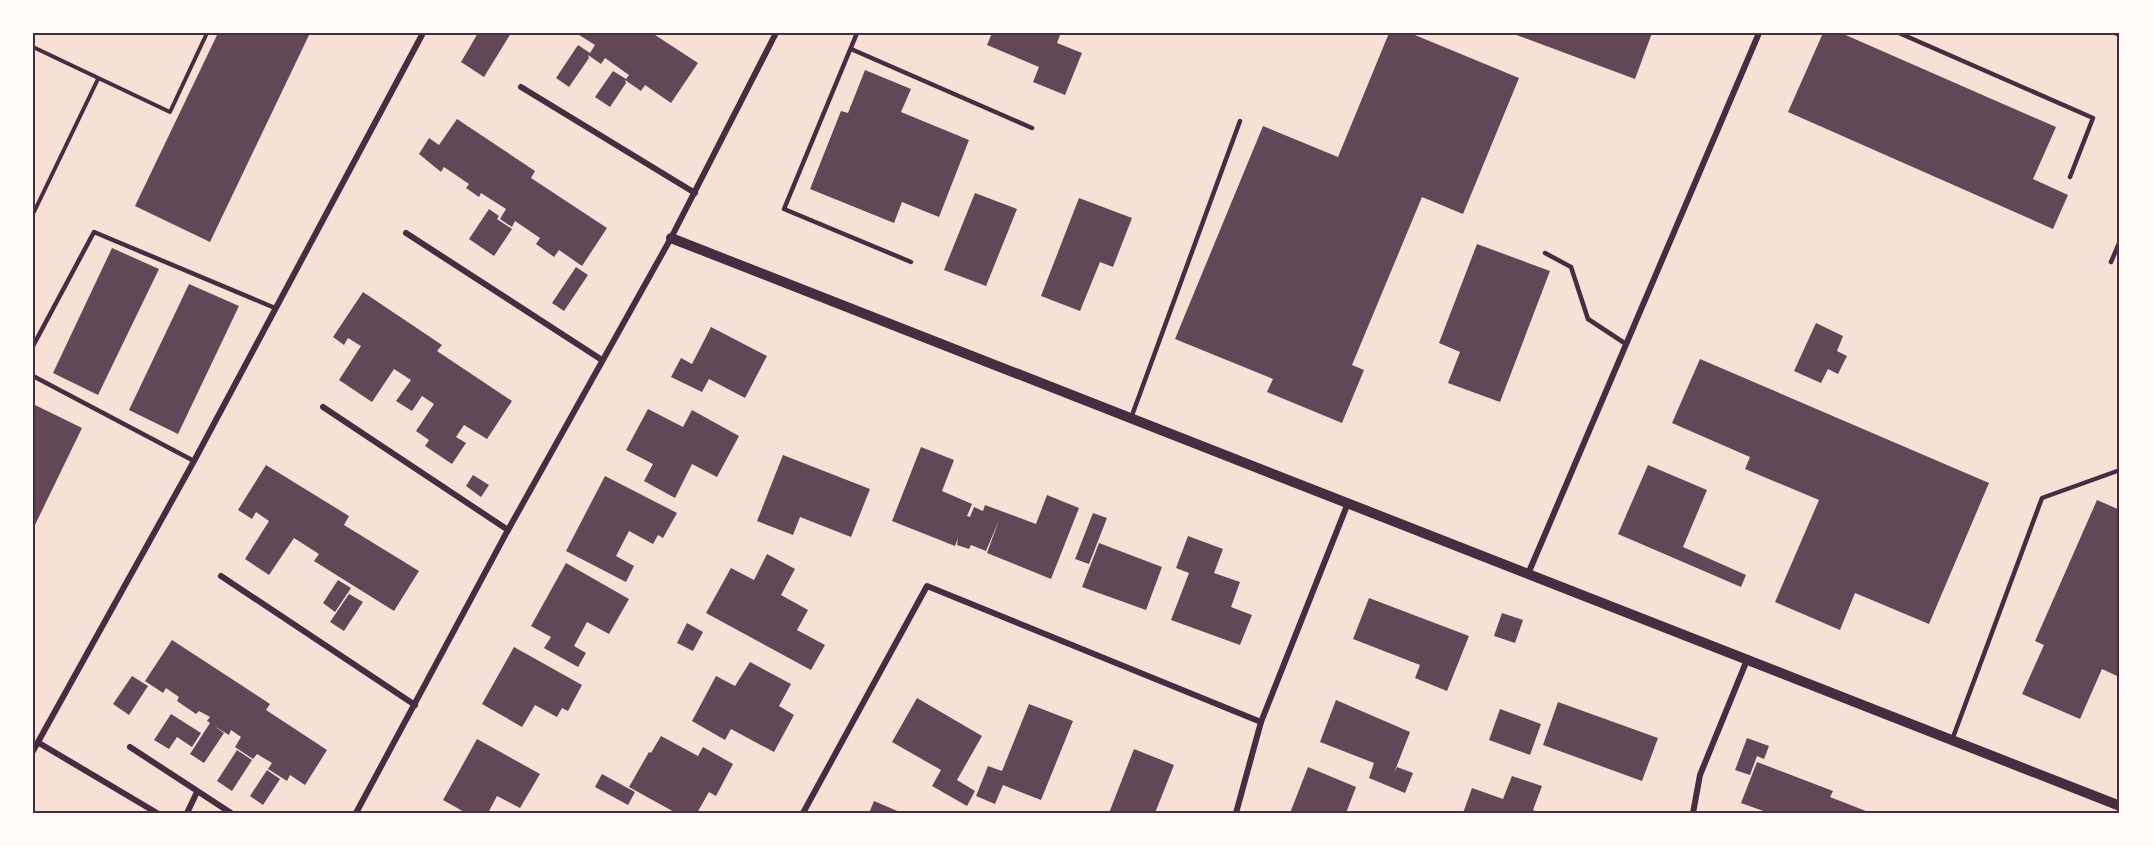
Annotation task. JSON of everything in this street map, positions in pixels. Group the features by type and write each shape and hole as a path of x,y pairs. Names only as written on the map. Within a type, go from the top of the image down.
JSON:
{"street":[{"path":"33,751 194,461 423,33"},
{"path":"356,813 508,530 671,238 776,33"},
{"path":"1528,574 1759,33"},
{"path":"521,87 695,193"},
{"path":"406,233 602,360"},
{"path":"671,238 2120,806"},
{"path":"323,407 508,530"},
{"path":"1236,813 1261,722 1348,503"},
{"path":"222,576 414,705"},
{"path":"803,813 927,586 1261,722"},
{"path":"1693,813 1700,776 1747,660"},
{"path":"39,742 157,813"},
{"path":"130,747 231,813"},
{"path":"187,813 197,792"}],"lane":[{"path":"857,33 784,209 911,262"},
{"path":"1899,33 2093,118 2070,177"},
{"path":"2115,33 2120,35"},
{"path":"851,49 1032,128"},
{"path":"1131,418 1240,121"},
{"path":"33,346 94,232 274,308"},
{"path":"2110,262 2120,241"},
{"path":"1545,253 1571,267 1588,319 1626,345"},
{"path":"33,376 194,461"},
{"path":"1952,740 2042,498 2120,470"}],"path":[{"path":"33,48 170,112 207,33"},
{"path":"33,214 98,79"}],"building":[{"path":"218,33 310,33 210,242 135,206"},
{"path":"478,33 511,33 484,77 461,62"},
{"path":"576,33 652,33 698,63 671,103 645,85 641,91 625,80 626,83 610,107 595,97 613,71 626,79 629,75 605,58 601,64 588,55 589,58 569,87 556,78 578,45 590,53 595,45"},
{"path":"992,33 1055,33 1060,35 1057,43 1082,53 1065,95 1033,82 1039,67 987,45"},
{"path":"1389,33 1410,33 1519,78 1463,214 1422,197 1352,365 1364,370 1342,423 1267,392 1273,379 1175,339 1263,126 1338,157"},
{"path":"1511,33 1652,33 1635,79"},
{"path":"1823,33 1841,33 2056,127 2033,179 2068,195 2053,229 1788,112"},
{"path":"865,70 911,89 901,112 969,140 939,217 902,202 894,223 810,189 841,111 848,113"},
{"path":"457,119 535,171 531,178 607,228 582,266 559,250 554,257 536,244 540,238 515,221 512,227 500,219 506,209 481,193 479,197 466,188 469,184 444,167 441,172 419,154 429,138 439,145"},
{"path":"975,193 1017,209 986,286 944,270"},
{"path":"1079,198 1132,218 1113,267 1100,262 1080,311 1041,296"},
{"path":"489,209 499,216 497,219 512,229 494,256 469,239"},
{"path":"1477,244 1550,271 1500,402 1448,383 1460,352 1439,343"},
{"path":"112,248 159,269 98,395 53,373"},
{"path":"576,267 588,275 564,311 552,303"},
{"path":"189,284 239,306 178,434 129,410"},
{"path":"363,292 442,345 437,351 512,401 487,439 464,425 456,437 466,443 452,464 425,446 429,440 416,431 434,404 422,396 412,411 396,401 411,380 394,369 372,402 339,380 361,346 348,338 344,345 333,337"},
{"path":"1816,323 1843,336 1837,351 1847,356 1838,374 1828,369 1821,383 1794,371"},
{"path":"711,327 767,356 745,398 709,379 702,392 671,377 681,358 692,364"},
{"path":"1700,359 1989,483 1929,624 1855,593 1840,630 1775,602 1819,500 1745,469 1750,457 1672,423"},
{"path":"33,404 82,428 33,529"},
{"path":"648,409 683,427 692,410 739,436 717,477 692,464 675,498 644,481 653,464 626,450"},
{"path":"921,447 954,460 942,491 972,504 967,516 970,517 974,507 983,511 985,505 1036,524 1047,495 1079,508 1051,579 987,553 999,520 986,551 971,545 969,549 957,545 958,538 955,546 892,521"},
{"path":"783,455 870,489 851,537 800,517 793,535 757,521"},
{"path":"266,465 349,516 344,525 419,571 394,611 314,561 319,554 294,538 269,575 245,559 269,521 256,512 252,519 238,510"},
{"path":"1648,465 1707,490 1683,547 1746,575 1741,587 1618,534"},
{"path":"473,475 489,485 481,497 466,486"},
{"path":"605,476 677,513 663,538 658,535 653,544 629,531 616,556 634,566 626,582 566,551"},
{"path":"2097,500 2120,510 2120,670 2117,676 2102,669 2080,719 2022,694 2044,645 2035,641"},
{"path":"1093,513 1107,518 1089,564 1075,559"},
{"path":"1188,536 1223,549 1214,573 1240,582 1231,607 1252,615 1240,645 1171,620 1189,573 1176,568"},
{"path":"1099,543 1162,567 1146,610 1082,587"},
{"path":"767,554 795,569 781,595 808,610 797,630 825,645 811,670 706,613 731,568 754,580"},
{"path":"566,563 629,599 609,634 587,622 574,646 586,653 578,667 544,648 551,637 531,626"},
{"path":"338,580 351,588 335,612 323,603"},
{"path":"349,594 363,602 344,631 330,622"},
{"path":"1369,598 1469,636 1447,691 1415,678 1420,665 1353,639"},
{"path":"1502,613 1523,620 1515,643 1494,636"},
{"path":"687,623 703,632 693,651 677,643"},
{"path":"172,640 270,704 266,710 327,750 305,785 290,775 287,781 268,769 272,763 257,754 253,759 235,747 241,737 231,730 229,735 214,726 224,733 204,763 190,754 210,723 207,721 210,717 199,711 196,714 177,701 179,697 166,688 163,693 145,681"},
{"path":"514,647 582,685 568,711 562,708 557,717 535,705 522,727 482,704"},
{"path":"750,662 791,684 779,706 794,715 774,752 731,729 725,740 692,721 716,676 735,686"},
{"path":"132,676 148,686 129,715 113,704"},
{"path":"917,698 982,736 957,780 975,791 967,806 932,786 941,770 892,742"},
{"path":"1336,700 1410,732 1394,773 1397,767 1413,773 1405,793 1369,778 1374,763 1320,742"},
{"path":"1558,702 1658,738 1642,781 1543,745"},
{"path":"1029,704 1073,721 1041,800 1003,785 995,804 976,796 988,766 1002,771"},
{"path":"1500,709 1541,724 1530,755 1489,740"},
{"path":"171,714 201,733 192,747 177,737 169,749 154,740"},
{"path":"661,736 698,756 703,747 733,764 716,796 709,792 697,813 676,813 629,787"},
{"path":"1747,738 1769,746 1764,759 1757,756 1750,775 1735,770"},
{"path":"477,739 540,774 520,808 497,796 488,813 466,813 443,800"},
{"path":"1134,749 1174,765 1155,813 1109,813"},
{"path":"237,750 252,760 232,791 217,781"},
{"path":"1757,762 1833,791 1830,797 1871,813 1769,813 1741,803"},
{"path":"1308,767 1356,787 1346,813 1290,813"},
{"path":"267,770 280,779 263,805 250,796"},
{"path":"602,774 635,792 628,805 595,787"},
{"path":"1512,776 1542,786 1533,810 1540,813 1463,813 1472,788 1503,799"},
{"path":"874,801 902,813 869,813"}]}
